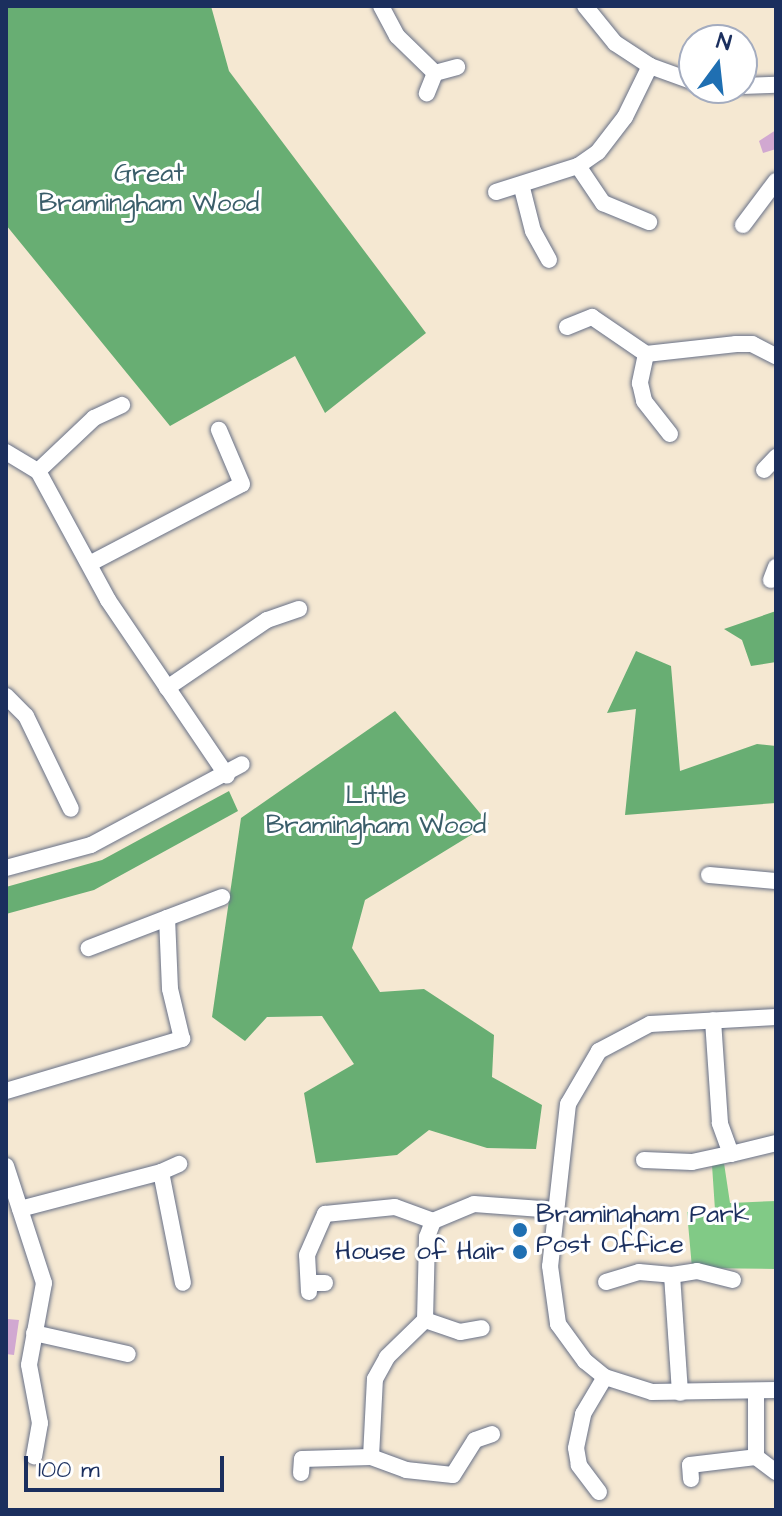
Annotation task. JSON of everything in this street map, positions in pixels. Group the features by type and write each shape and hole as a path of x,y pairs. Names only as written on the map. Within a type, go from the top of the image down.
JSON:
{"street":[{"path":"381,6 397,36 435,73"},
{"path":"585,6 615,43 650,66 678,76"},
{"path":"496,192 522,188 578,166 598,152 625,117 650,66"},
{"path":"435,73 457,67"},
{"path":"427,93 435,73"},
{"path":"578,166 603,203 649,222"},
{"path":"743,225 776,181"},
{"path":"522,188 533,231 549,260"},
{"path":"592,317 596,300"},
{"path":"567,327 592,317"},
{"path":"592,317 646,354 752,344 776,356"},
{"path":"646,354 640,383 644,401 670,434"},
{"path":"38,471 94,418 122,405"},
{"path":"91,563 242,484 219,430"},
{"path":"6,452 38,471 91,563 108,600 227,776"},
{"path":"764,470 776,457"},
{"path":"167,688 267,620 299,609"},
{"path":"6,696 26,716 71,809"},
{"path":"6,868 91,845 227,776 242,764"},
{"path":"709,875 776,881"},
{"path":"89,948 222,897"},
{"path":"6,1091 182,1039 170,989 167,918"},
{"path":"776,1017 650,1024 599,1051 568,1104 550,1266 558,1324 585,1361 605,1377 627,1387 680,1393 776,1390"},
{"path":"713,1020 720,1123 731,1154"},
{"path":"644,1160 692,1162 776,1143"},
{"path":"20,1209 161,1172 179,1164"},
{"path":"6,1166 44,1283 29,1365 40,1423 34,1456"},
{"path":"161,1172 183,1283"},
{"path":"371,1457 375,1379 387,1357 425,1320 427,1237 433,1221 451,1209 474,1204 555,1210"},
{"path":"314,1286 307,1255 322,1206 395,1207 433,1221"},
{"path":"606,1282 639,1272 672,1275 697,1271 733,1280"},
{"path":"672,1275 680,1393"},
{"path":"425,1320 460,1332 482,1328"},
{"path":"34,1333 128,1354"},
{"path":"599,1492 579,1465 576,1448 583,1414 605,1377"},
{"path":"756,1392 756,1457"},
{"path":"301,1441 302,1466 371,1457 406,1470 453,1475 475,1440 492,1434"},
{"path":"691,1479 690,1465 756,1457 776,1472"}],"green space":[{"name":"Great Bramingham Wood","path":"6,6 211,6 229,71 426,333 325,413 295,356 170,426 6,225"},
{"path":"776,611 776,662 751,666 742,640 724,629"},
{"path":"636,651 671,666 680,771 757,744 776,746 776,803 625,815 636,709 607,713"},
{"name":"Little Bramingham Wood","path":"395,711 489,824 365,900 352,948 380,992 424,989 494,1035 492,1077 542,1105 536,1149 487,1148 429,1130 397,1155 316,1163 304,1093 354,1064 322,1016 267,1017 245,1041 212,1017 241,818"},
{"path":"229,791 238,811 94,890 6,914 6,887 102,860"},
{"path":"724,1163 730,1203 776,1201 776,1269 692,1268 687,1212 715,1210 712,1165"}],"building":[{"path":"776,130 776,149 763,153 759,141"},
{"path":"7,1319 19,1320 14,1355 6,1354"}],"place":[{"name":"Bramingham Park Post Office","path":"520,1230"},
{"name":"House of Hair","path":"520,1252"}]}
